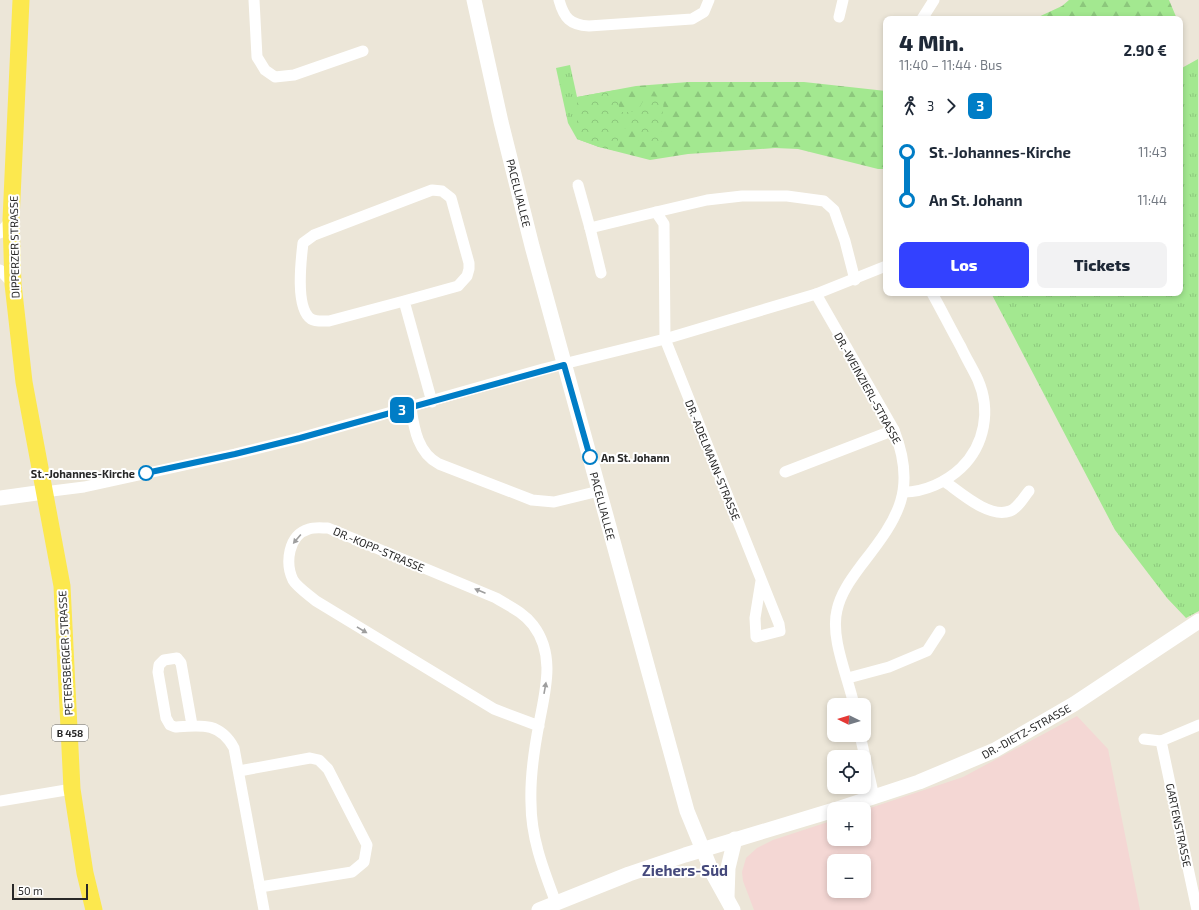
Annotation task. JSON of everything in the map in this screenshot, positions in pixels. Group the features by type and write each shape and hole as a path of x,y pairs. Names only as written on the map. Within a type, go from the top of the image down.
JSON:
{"main road":[{"name":"DIPPERZER STRASSE","path":"21,0 11,220 13,284 24,382 44,492"},
{"name":"PACELLIALLEE","path":"474,0 515,179 564,365 687,811 702,849 730,904"},
{"path":"0,498 44,492"},
{"name":"PETERSBERGER STRASSE","path":"44,492 54,537 62,593 72,789 85,873 94,910"},
{"name":"DR.-DIETZ-STRASSE","path":"859,802 919,782 1018,738 1086,697 1199,621"},
{"path":"539,910 629,874 702,849 827,812"},
{"path":"730,904 728,868 735,839"}],"street":[{"path":"254,0 257,58 265,70 275,77 294,75 363,51"},
{"path":"559,0 563,12 567,18 576,24 589,26 692,19 704,12 709,0"},
{"path":"839,17 843,0"},
{"path":"924,16 934,0"},
{"path":"578,185 601,273"},
{"path":"432,190 442,191 451,198 469,263 467,276 458,286 404,301 329,321 320,322 310,318 304,311 302,300 301,263 303,244 314,235 432,190"},
{"path":"590,228 707,200 742,196 787,196 824,200 834,210 845,240 855,280"},
{"path":"656,212 664,224 665,339"},
{"path":"0,233 11,220"},
{"path":"44,492 84,487 235,454 411,408 564,365 665,339 816,294 855,280 883,267"},
{"path":"0,270 13,284"},
{"name":"DR.-WEINZIERL-STRASSE","path":"816,294 894,430 902,451 904,470 904,492 902,502 892,524 843,590 836,611 835,634 852,698"},
{"path":"904,492 914,492 944,482 966,464 978,444 984,429 984,403 978,380 934,296"},
{"path":"404,301 432,402"},
{"name":"DR.-ADELMANN-STRASSE","path":"665,339 761,581"},
{"path":"411,408 421,446 428,456 439,464 532,500 554,502 599,491"},
{"path":"784,472 894,430"},
{"path":"944,482 986,510 998,513 1009,512 1019,505 1029,491"},
{"name":"DR.-KOPP-STRASSE","path":"538,726 494,709 316,601 294,581 288,562 290,550 295,538 308,529 328,528 496,598 520,612 532,624 540,637 546,655 548,675 538,726 532,781 530,803 532,828 556,903"},
{"path":"848,678 889,667 927,651 940,630"},
{"path":"192,726 181,663 177,658 164,660 158,668 166,720 170,725 175,727 211,727 227,736 234,748 264,910"},
{"path":"1144,739 1161,741 1199,725"},
{"name":"GARTENSTRASSE","path":"1161,741 1195,882 1197,910"},
{"path":"862,742 874,797"},
{"path":"239,771 304,759 319,760 328,769 367,844 364,862 352,872 260,888"},
{"path":"0,801 72,789"}],"shaded area":[{"path":"1077,716 1108,749 1140,910 754,910 743,881 742,872 746,858 757,848 773,840 827,822 827,846 871,846 871,808 963,777"}],"green space":[{"path":"1069,0 1169,0 1176,16 1040,16 1062,6"},
{"path":"1198,59 1199,611 1186,618 1167,598 1115,530 993,296 1183,296 1183,67"},
{"path":"570,65 577,97 577,139 568,123 556,68"},
{"path":"688,82 804,82 883,91 883,169 798,149 775,148 688,154 650,160 599,147 577,139 577,97 636,86"},
{"path":"616,90 620,112 637,112 646,96 664,97 660,146 639,141 637,129 619,128 617,151 599,147 577,139 577,97"}],"bus line":[{"name":"3","path":"146,473 300,438 564,365 590,457"}],"place":[{"name":"An St. Johann","path":"590,457"},
{"name":"St.-Johannes-Kirche","path":"146,473"}],"district":[{"name":"Ziehers-Süd","path":"685,870"}]}
